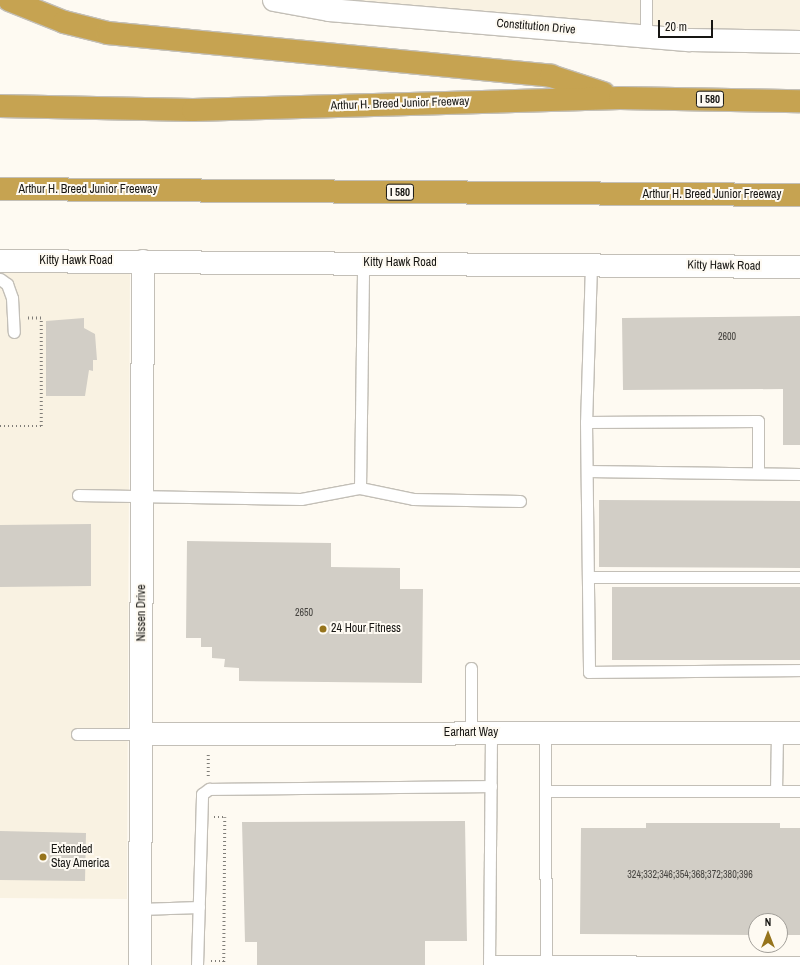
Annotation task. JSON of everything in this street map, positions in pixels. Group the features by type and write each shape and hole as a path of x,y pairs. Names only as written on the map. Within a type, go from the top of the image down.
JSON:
{"highway":[{"path":"9,0 64,22 108,33 551,76 620,98"},
{"name":"Arthur H. Breed Junior Freeway","path":"0,106 193,110 620,98 800,101"},
{"name":"Arthur H. Breed Junior Freeway","path":"0,189 800,195"}],"street":[{"name":"Constitution Drive","path":"274,0 381,7 646,36 800,42"},
{"name":"Kitty Hawk Road","path":"0,262 143,261 800,267"},
{"name":"Nissen Drive","path":"140,965 143,261"},
{"name":"Earhart Way","path":"142,734 800,733"}],"lane":[{"path":"646,0 646,36"},
{"path":"360,488 363,263"},
{"path":"591,264 586,422 588,672 800,670"},
{"path":"0,279 7,284 12,298 14,332"},
{"path":"586,422 758,421 758,473"},
{"path":"587,471 800,474"},
{"path":"78,495 300,499 360,488 413,499 520,501"},
{"path":"588,577 800,577"},
{"path":"471,668 491,786 489,963 800,962"},
{"path":"545,733 546,963"},
{"path":"776,791 777,733"},
{"path":"77,734 142,734"},
{"path":"198,965 202,794 209,789 491,786"},
{"path":"546,791 800,791"},
{"path":"140,909 199,907"}],"path":[{"path":"0,426 41,426 41,318 24,318 24,311"},
{"path":"208,748 211,817 224,817 224,965"}],"shaded area":[{"path":"352,0 800,0 800,31 662,30"},
{"path":"130,267 127,899 0,898 0,271"}],"building":[{"path":"800,316 800,445 783,445 783,389 623,390 622,318"},
{"path":"84,318 84,328 95,334 97,360 93,360 93,371 89,370 85,396 46,396 46,321"},
{"path":"599,500 800,501 800,568 599,567"},
{"path":"91,524 91,586 0,587 0,525"},
{"path":"187,541 331,543 331,567 400,568 400,589 423,589 422,683 239,681 239,668 224,667 225,659 212,658 212,647 201,647 201,638 186,638"},
{"path":"612,587 800,587 800,660 612,660"},
{"path":"465,821 467,941 425,941 425,965 257,965 257,942 245,942 242,822"},
{"path":"646,823 780,823 780,828 800,828 800,935 788,935 788,913 748,913 748,935 580,934 581,828 646,828"},
{"name":"Extended Stay America","path":"0,831 86,833 85,881 0,880"}],"place":[{"name":"24 Hour Fitness","path":"323,629"},
{"name":"Extended Stay America","path":"43,857"}]}
